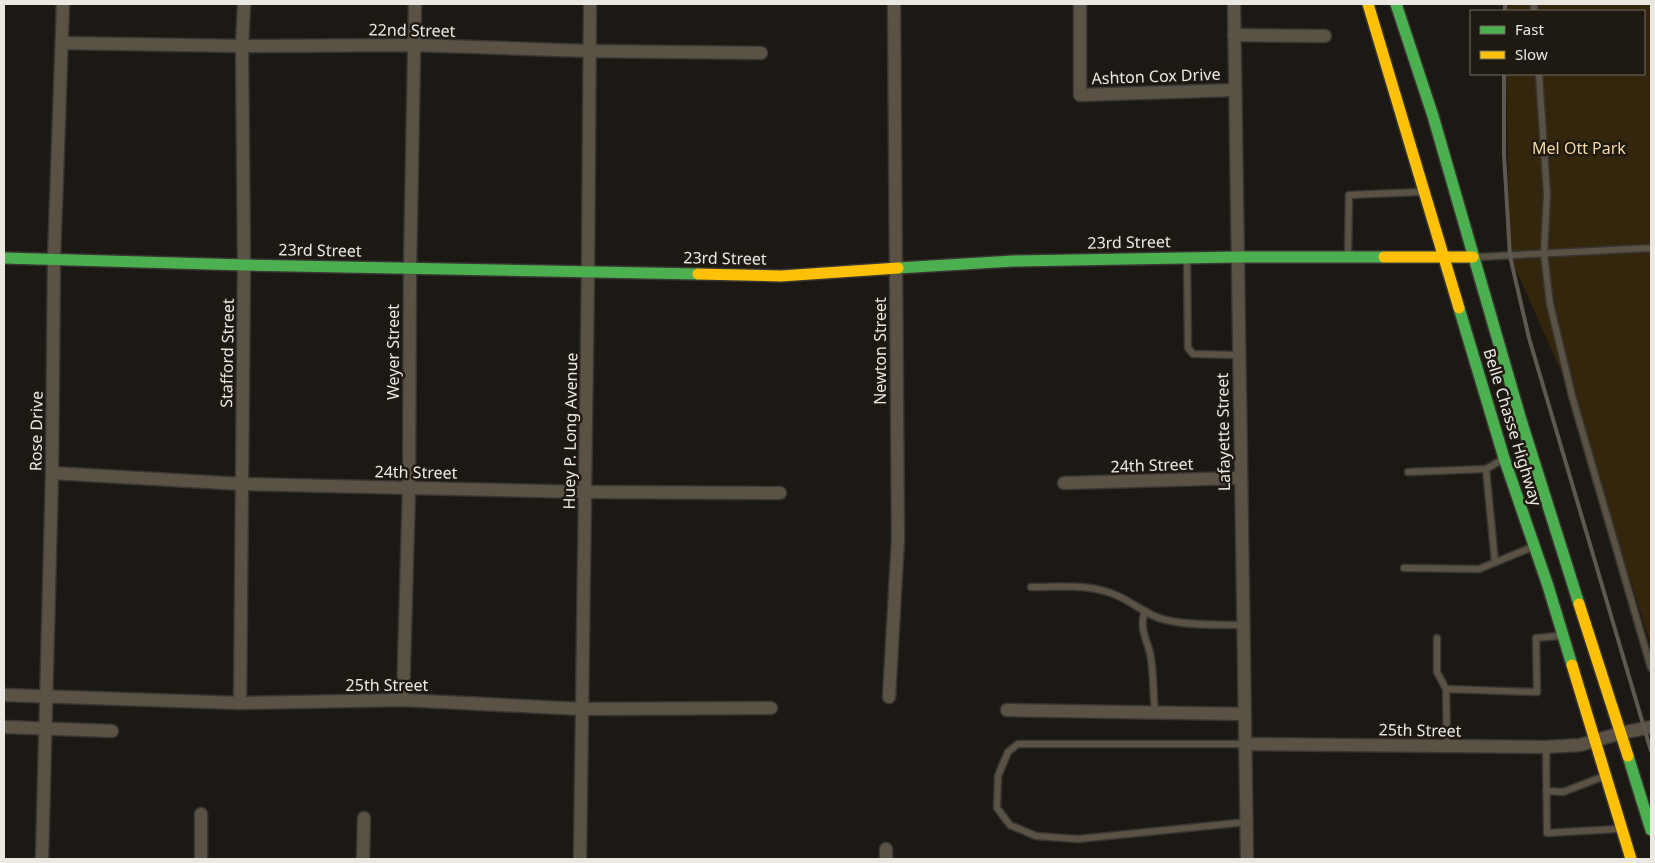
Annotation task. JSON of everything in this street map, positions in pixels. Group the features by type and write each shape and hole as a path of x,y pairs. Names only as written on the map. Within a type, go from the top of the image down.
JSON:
{"main road":[{"name":"Belle Chasse Highway","path":"1368,4 1504,458 1548,586 1631,859"},
{"name":"Belle Chasse Highway","path":"1396,4 1432,116 1521,420 1651,830"},
{"name":"23rd Street","path":"4,258 781,276 1013,261 1237,257 1473,257"}],"street":[{"name":"Rose Drive","path":"42,859 52,473 54,259 63,4"},
{"name":"Stafford Street","path":"240,703 244,265 242,46 244,4"},
{"name":"Weyer Street","path":"404,700 409,488 410,268 415,4"},
{"name":"Huey P. Long Avenue","path":"580,859 590,4"},
{"name":"Newton Street","path":"889,697 898,539 894,4"},
{"name":"Ashton Cox Drive","path":"1080,4 1080,95 1234,90"},
{"name":"Lafayette Street","path":"1234,4 1247,859"},
{"path":"1234,34 1325,36"},
{"name":"22nd Street","path":"62,44 415,45 589,51 761,53"},
{"name":"24th Street","path":"52,473 242,484 585,492 780,493"},
{"name":"24th Street","path":"1064,483 1240,478"},
{"name":"25th Street","path":"4,695 240,703 404,700 582,709 771,708"},
{"path":"1007,710 1244,714"},
{"path":"4,727 45,727 112,731"},
{"name":"25th Street","path":"1246,744 1546,747 1580,745 1621,732 1651,727"},
{"path":"201,814 201,859"},
{"path":"363,859 364,818"}],"lane":[{"path":"1539,75 1547,194 1544,254 1550,304 1572,396 1651,668"},
{"path":"1348,257 1349,195 1425,192"},
{"path":"1473,257 1651,248"},
{"path":"1187,258 1188,348 1193,354 1238,355"},
{"path":"1408,472 1486,469 1504,458"},
{"path":"1486,469 1495,562"},
{"path":"1404,568 1479,569 1534,547"},
{"path":"1031,587 1086,587 1120,597 1164,620 1243,625"},
{"path":"1145,611 1142,620 1143,631 1150,654 1155,713"},
{"path":"1446,689 1536,692 1536,638 1562,636"},
{"path":"1437,638 1437,672 1446,689 1447,747"},
{"path":"1246,744 1018,744 1008,752 998,776 997,808 1010,825 1036,836 1078,839 1247,822"},
{"path":"1546,747 1547,833 1621,828"},
{"path":"1546,791 1563,792 1605,776"}],"green space":[{"name":"Mel Ott Park","path":"1505,4 1651,4 1651,645 1572,396 1510,256 1506,75 1645,75 1645,10 1505,10"}],"railway":[{"path":"1505,4 1505,10"},
{"path":"1504,75 1504,154 1510,256 1529,338 1651,751"}],"traffic: fast":[{"path":"1396,4 1433,116 1521,420 1579,604"},
{"path":"898,268 1013,261 1237,257 1384,257"},
{"path":"4,258 698,274"},
{"path":"1459,308 1504,458 1548,586 1572,665"},
{"path":"1628,756 1651,830"}],"traffic: slow":[{"path":"1368,4 1459,308"},
{"path":"1384,257 1473,257"},
{"path":"698,274 781,276 898,268"},
{"path":"1579,604 1628,756"},
{"path":"1572,665 1631,859"}]}
